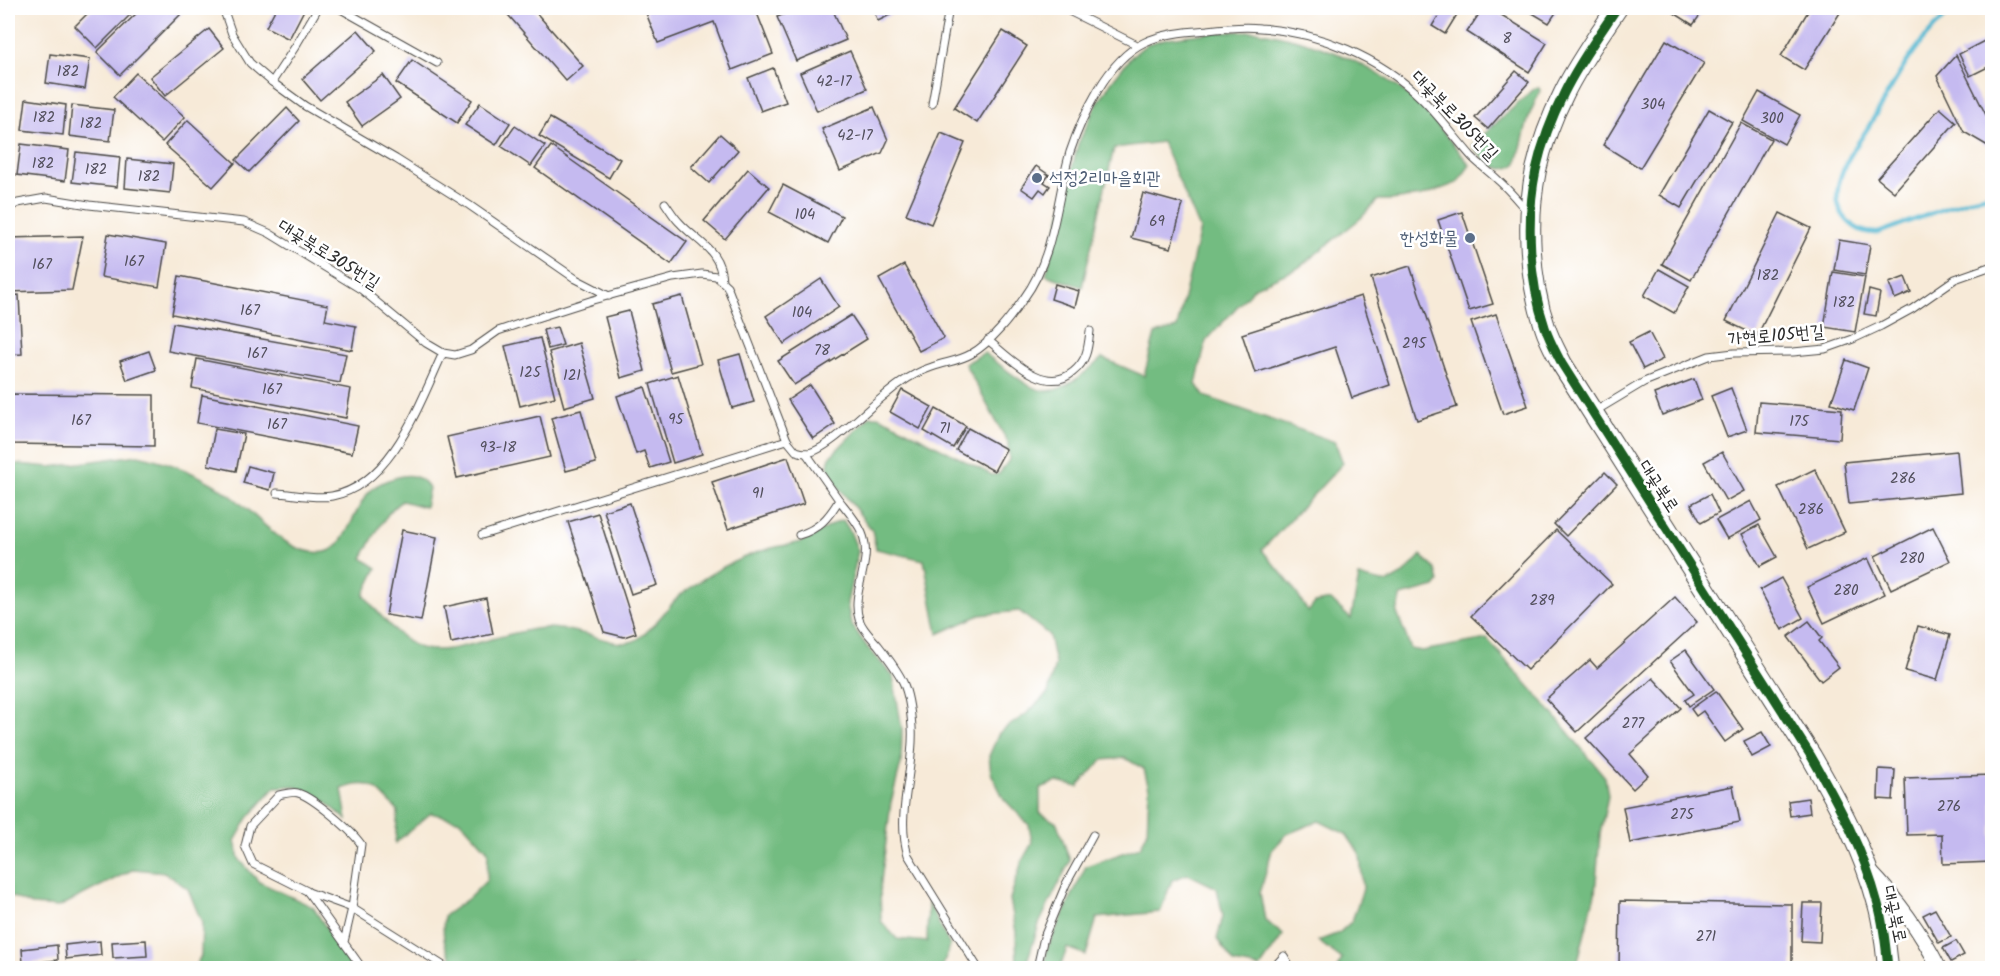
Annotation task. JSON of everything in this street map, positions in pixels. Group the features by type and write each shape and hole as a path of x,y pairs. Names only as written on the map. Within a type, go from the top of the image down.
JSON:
{"street":[{"name":"대곶북로","path":"1617,8 1565,90 1546,134 1536,170 1531,216 1532,260 1535,292 1545,328 1562,364 1811,756 1845,815 1866,866 1878,905 1888,969"},
{"path":"1866,866 1887,888 1915,926 1939,969"}],"lane":[{"path":"223,8 232,34 250,63 272,82 305,106 469,205 576,279 609,296"},
{"path":"272,82 318,8"},
{"path":"339,8 437,63"},
{"path":"925,8 936,10 943,8"},
{"path":"932,104 949,8"},
{"path":"1063,8 1137,45"},
{"name":"대곶북로305번길","path":"806,453 817,450 832,440 906,378 973,353 988,340 1026,296 1040,269 1071,151 1098,90 1115,67 1137,45 1161,35 1257,27 1315,37 1350,51 1402,81 1420,97 1473,157 1502,183 1531,216"},
{"name":"대곶북로305번길","path":"8,208 18,203 46,198 244,222 269,233 362,290 426,343 443,353"},
{"path":"665,203 679,222 717,257 722,268 722,281"},
{"name":"가현로105번길","path":"1593,413 1644,382 1709,356 1825,349 1853,339 1912,309 1955,279 1992,266"},
{"path":"277,493 331,496 356,488 396,449 443,353 455,355 471,350 498,331 609,296 673,278 702,274 716,276 727,286 787,440 796,451 806,453 863,535 865,562 857,608 859,621 904,681 908,695 912,750 903,840 908,855 978,969"},
{"path":"988,340 1020,366 1040,377 1054,381 1069,375 1082,365 1088,351 1090,331"},
{"path":"482,535 787,440"},
{"path":"799,535 820,526 838,500"},
{"path":"344,942 352,908 361,844 352,832 323,809 296,792 279,795 250,826 245,846 253,864 307,891 352,908 447,969"},
{"path":"1037,969 1044,937 1062,895 1094,835"},
{"path":"307,891 362,969"},
{"path":"1273,969 1284,956 1291,969"}],"green space":[{"path":"1257,31 1315,45 1351,60 1386,79 1421,107 1470,165 1457,183 1422,196 1378,200 1361,218 1298,268 1255,287 1206,341 1196,384 1204,396 1335,442 1343,463 1262,550 1292,586 1308,612 1315,603 1331,600 1351,619 1359,577 1387,583 1405,573 1421,555 1436,570 1439,582 1435,587 1401,596 1397,613 1411,649 1422,651 1487,639 1605,777 1608,796 1600,834 1595,894 1576,968 1337,968 1342,959 1318,941 1339,933 1352,921 1363,889 1360,854 1346,834 1319,821 1287,834 1272,850 1260,893 1265,920 1283,935 1260,968 1234,963 1217,939 1223,916 1217,888 1188,874 1172,880 1160,912 1097,918 1086,955 1067,948 1060,968 1045,968 1047,949 1086,866 1140,847 1147,833 1149,788 1144,769 1125,758 1102,760 1078,787 1057,782 1040,788 1040,813 1057,823 1070,861 1039,924 1025,968 1017,968 1016,932 1010,899 1022,861 1032,843 1029,825 1004,799 991,773 989,756 999,733 1026,714 1048,693 1055,664 1049,635 1019,611 980,615 938,634 924,560 876,549 872,530 833,480 829,471 830,457 870,416 878,416 992,475 999,474 1009,460 1008,443 965,364 984,353 1018,378 1042,390 1054,390 1067,385 1102,358 1144,376 1155,334 1177,328 1200,229 1162,142 1114,148 1082,287 1046,275 1078,144 1096,106 1112,81 1131,57 1147,44 1168,38 1216,32"},
{"path":"1535,88 1539,88 1540,91 1529,116 1517,163 1504,169 1492,165 1472,145"},
{"path":"138,455 176,466 212,483 234,498 287,543 312,552 325,552 333,549 340,542 362,502 376,486 402,476 414,476 420,479 429,488 425,507 402,501 379,527 362,558 377,568 364,595 389,625 405,639 420,648 433,650 463,646 545,628 572,631 614,642 628,643 639,638 651,627 679,596 712,573 752,554 803,541 843,520 858,551 847,603 851,624 868,648 893,676 902,729 901,764 891,802 880,889 881,921 897,939 927,942 928,902 950,946 942,968 472,968 468,963 459,966 450,955 445,943 444,916 469,898 487,880 488,851 461,821 431,813 395,843 398,811 374,788 361,784 342,789 347,820 320,797 294,786 275,787 248,818 235,841 239,859 259,882 313,907 352,968 194,968 201,956 202,923 188,889 164,872 134,869 59,907 32,905 8,895 8,463 50,467"}],"building":[{"path":"93,8 137,8 97,48 75,26"},
{"path":"142,8 187,8 120,75 97,52"},
{"path":"276,8 305,8 289,39 266,27"},
{"path":"502,8 532,8 583,66 566,81"},
{"path":"644,8 755,8 773,54 732,70 714,22 658,43"},
{"path":"800,8 832,8 846,40 796,61 777,17"},
{"path":"872,8 897,8 898,11 878,21"},
{"path":"1443,8 1461,8 1445,34 1432,26"},
{"path":"1483,8 1490,8 1547,43 1529,72 1467,32"},
{"path":"1524,8 1559,8 1549,23"},
{"path":"1669,8 1705,8 1693,25"},
{"path":"1810,8 1843,8 1804,70 1781,56"},
{"path":"209,29 224,48 165,96 150,77"},
{"path":"358,30 376,51 320,100 302,79"},
{"path":"1003,31 1027,46 977,123 954,108"},
{"path":"1992,37 1992,65 1970,76 1959,54"},
{"path":"1666,40 1704,63 1640,168 1603,145"},
{"path":"850,51 867,89 817,111 800,73"},
{"path":"50,54 90,59 85,89 46,83"},
{"path":"1956,55 1992,127 1992,143 1988,146 1964,132 1937,76"},
{"path":"412,60 472,100 457,123 396,83"},
{"path":"773,68 786,102 761,111 748,78"},
{"path":"1516,71 1529,82 1488,129 1475,118"},
{"path":"136,73 185,117 162,142 113,97"},
{"path":"383,75 400,99 362,126 345,102"},
{"path":"1759,92 1800,115 1784,144 1743,121"},
{"path":"26,99 66,105 63,135 22,130"},
{"path":"480,103 510,123 496,145 465,125"},
{"path":"72,105 114,110 110,141 69,136"},
{"path":"874,107 888,140 882,153 840,171 822,129"},
{"path":"287,108 299,121 249,172 236,160"},
{"path":"1940,108 1956,122 1894,192 1877,178"},
{"path":"1709,109 1732,122 1681,208 1659,195"},
{"path":"550,118 620,159 609,178 539,136"},
{"path":"188,120 235,163 213,187 165,145"},
{"path":"1741,123 1771,139 1691,280 1662,264"},
{"path":"515,126 545,146 531,166 501,146"},
{"path":"941,133 965,143 931,224 906,214"},
{"path":"720,134 738,150 709,183 691,167"},
{"path":"21,144 69,150 65,181 17,175"},
{"path":"551,146 687,242 671,264 535,168"},
{"path":"76,152 120,157 117,187 72,182"},
{"path":"127,159 173,164 170,193 125,188"},
{"name":"석정2리마을회관","path":"1036,166 1049,175 1044,182 1050,186 1045,193 1040,189 1034,197 1021,188"},
{"path":"748,169 769,187 725,239 704,221"},
{"path":"783,185 842,216 828,243 769,212"},
{"path":"1143,193 1183,204 1171,248 1131,238"},
{"path":"1462,212 1493,304 1469,311 1438,220"},
{"path":"1780,213 1811,228 1757,336 1726,321"},
{"path":"108,234 166,244 159,287 101,277"},
{"path":"83,236 72,290 8,292 8,238"},
{"path":"1839,240 1870,245 1865,275 1834,270"},
{"path":"904,265 944,338 919,351 879,279"},
{"path":"1410,266 1457,407 1417,420 1371,278"},
{"path":"1659,269 1689,286 1674,313 1644,296"},
{"path":"1833,272 1865,277 1855,332 1824,327"},
{"path":"179,276 328,305 325,320 356,326 352,350 172,314"},
{"path":"1905,277 1911,292 1895,299 1889,283"},
{"path":"821,279 839,307 784,344 766,316"},
{"path":"1055,284 1079,291 1075,307 1051,299"},
{"path":"1869,290 1880,293 1876,316 1864,314"},
{"path":"19,295 22,354 8,355 8,296"},
{"path":"682,296 701,364 671,372 652,304"},
{"path":"1361,296 1390,385 1352,398 1335,347 1255,373 1242,334"},
{"path":"629,311 645,371 621,378 605,317"},
{"path":"1496,314 1528,406 1503,414 1471,322"},
{"path":"851,315 867,339 794,385 778,361"},
{"path":"173,323 346,354 340,383 168,351"},
{"path":"557,327 563,345 548,349 543,330"},
{"path":"1649,332 1663,359 1643,369 1629,342"},
{"path":"540,338 555,397 520,406 505,346"},
{"path":"579,343 595,398 564,407 549,352"},
{"path":"149,351 156,370 127,380 120,361"},
{"path":"740,354 754,402 732,408 718,360"},
{"path":"197,359 351,389 346,418 192,388"},
{"path":"1846,360 1868,368 1854,410 1831,403"},
{"path":"678,375 702,454 673,463 650,384"},
{"path":"1694,379 1702,400 1662,415 1654,394"},
{"path":"810,385 835,424 813,439 788,400"},
{"path":"645,387 669,462 650,468 644,451 636,454 617,396"},
{"path":"1731,388 1747,430 1727,437 1711,396"},
{"path":"902,390 932,407 920,429 890,412"},
{"path":"8,394 154,395 154,446 8,444"},
{"path":"202,395 358,426 352,453 197,423"},
{"path":"1759,402 1842,409 1840,439 1756,432"},
{"path":"936,409 966,426 953,448 924,431"},
{"path":"581,410 596,463 566,471 551,418"},
{"path":"540,416 550,457 457,478 447,437"},
{"path":"968,428 1006,449 994,471 956,450"},
{"path":"215,429 244,434 236,471 208,465"},
{"path":"1957,451 1961,493 1849,504 1844,462"},
{"path":"1722,452 1744,491 1726,501 1704,462"},
{"path":"788,457 804,504 728,529 712,482"},
{"path":"248,466 274,473 270,490 243,483"},
{"path":"1815,469 1845,532 1808,549 1778,487"},
{"path":"1605,472 1617,484 1566,536 1554,524"},
{"path":"1710,494 1719,513 1701,523 1691,504"},
{"path":"1751,501 1761,520 1727,539 1716,520"},
{"path":"630,503 657,585 631,594 604,511"},
{"path":"598,513 636,633 624,637 604,632 568,522"},
{"path":"1759,525 1777,557 1760,566 1742,534"},
{"path":"1933,527 1950,561 1891,589 1875,556"},
{"path":"402,530 437,537 421,621 386,615"},
{"path":"1556,530 1612,584 1527,670 1471,616"},
{"path":"1868,558 1885,594 1824,623 1807,587"},
{"path":"1781,578 1803,618 1782,630 1760,590"},
{"path":"1675,597 1697,622 1577,732 1546,699 1590,660 1597,668"},
{"path":"486,598 493,634 451,643 444,607"},
{"path":"1809,621 1822,638 1819,641 1839,667 1821,681 1788,637"},
{"path":"1918,626 1950,635 1937,680 1905,671"},
{"path":"1686,650 1714,689 1689,706 1685,700 1694,694 1670,661"},
{"path":"1653,678 1681,708 1630,754 1648,775 1633,789 1586,738"},
{"path":"1716,691 1743,729 1725,742 1703,711 1696,716 1691,709"},
{"path":"1762,732 1771,747 1752,757 1744,741"},
{"path":"1879,769 1895,770 1893,800 1878,799"},
{"path":"1992,775 1992,862 1943,864 1942,834 1907,835 1905,778"},
{"path":"1733,786 1740,822 1630,843 1623,807"},
{"path":"1808,798 1810,813 1790,816 1788,801"},
{"path":"1620,901 1792,904 1792,968 1619,968"},
{"path":"1803,903 1822,903 1820,942 1801,941"},
{"path":"1935,909 1951,937 1939,943 1923,915"},
{"path":"146,940 147,956 113,958 112,942"},
{"path":"100,941 101,955 66,959 65,945"},
{"path":"1956,941 1964,955 1951,962 1943,948"},
{"path":"57,945 58,960 23,964 22,949"}],"waterway":[{"path":"1956,8 1917,47 1850,156 1842,172 1838,188 1839,206 1853,226 1878,233 1970,199 1992,194"}],"cycle path":[{"path":"1617,8 1570,82 1551,121 1538,160 1530,229 1532,270 1540,309 1548,337 1562,364 1811,756 1831,792 1858,846 1872,884 1882,920 1888,968"}],"place":[{"name":"석정2리마을회관","path":"1037,178"},
{"name":"한성화물","path":"1470,238"}]}
